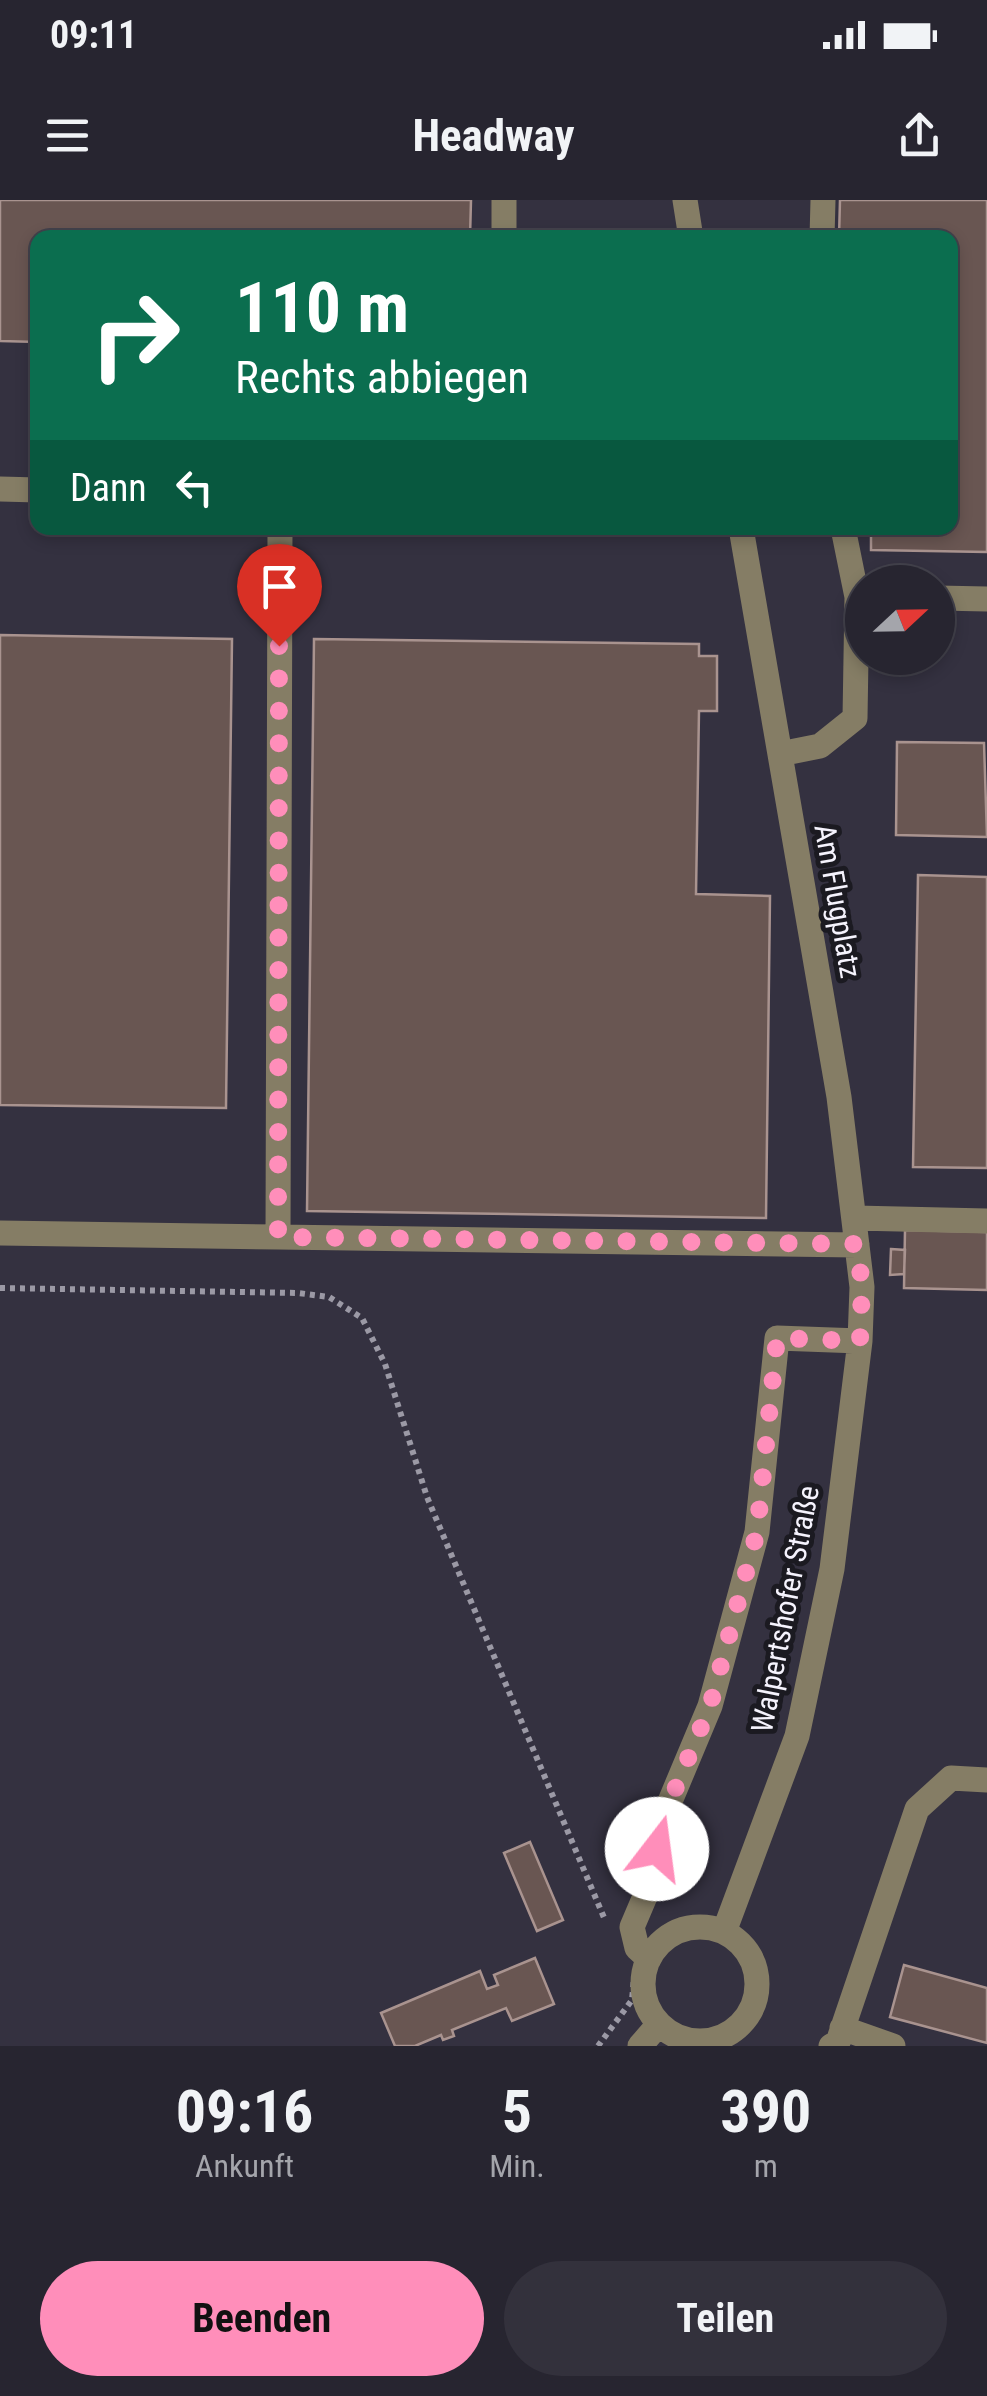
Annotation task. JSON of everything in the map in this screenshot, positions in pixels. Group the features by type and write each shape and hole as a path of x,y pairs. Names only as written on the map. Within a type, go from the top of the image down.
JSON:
{"street":[{"path":"504,200 504,230"},
{"path":"685,200 690,230"},
{"path":"822,230 823,200"},
{"path":"0,489 30,490"},
{"path":"278,1237 280,535"},
{"name":"Am Flugplatz","path":"742,535 838,1098 862,1286"},
{"path":"845,535 852,565"},
{"path":"955,598 987,599"},
{"path":"780,754 820,746 855,718 857,675"},
{"path":"855,1218 987,1221"},
{"path":"0,1233 857,1244"},
{"name":"Walpertshofer Straße","path":"724,1932 798,1736 832,1570 860,1341 862,1286"},
{"path":"643,1953 672,1934 707,1927 724,1932 749,1955 756,1988 752,2006 735,2039 694,2041 675,2036 659,2024 644,1993 643,1953 632,1927 648,1887 666,1811 710,1706 757,1532 777,1338 860,1341"},
{"path":"894,2046 837,2037 917,1809 951,1778 987,1780"},
{"path":"640,2046 659,2024"}],"path":[{"path":"0,1288 298,1293 329,1297 362,1318 385,1364 426,1497 603,1919 643,1953 632,2000 598,2046"}],"building":[{"path":"0,200 471,200 470,230 30,230 30,342 0,341"},
{"path":"840,200 987,200 987,552 871,550 871,535 958,535 958,230 839,230"},
{"path":"0,635 232,639 226,1108 0,1105"},
{"path":"314,639 699,644 699,656 717,656 717,711 699,711 696,894 770,896 766,1218 307,1211"},
{"path":"897,742 984,743 987,837 896,835"},
{"path":"918,875 987,877 987,1168 913,1167"},
{"path":"905,1230 987,1232 987,1290 904,1288"},
{"path":"891,1249 905,1250 904,1274 890,1275"},
{"path":"530,1842 563,1920 537,1931 504,1853"},
{"path":"535,1958 554,2004 512,2021 506,2008 452,2030 454,2036 443,2040 441,2035 415,2046 395,2046 381,2013 480,1971 487,1989 498,1985 494,1975"},
{"path":"904,1965 987,1988 987,2043 890,2017"}],"route":[{"path":"279,646 278,1237 857,1244 862,1286 860,1341 777,1338 757,1532 710,1706 666,1811 657,1849"}]}
